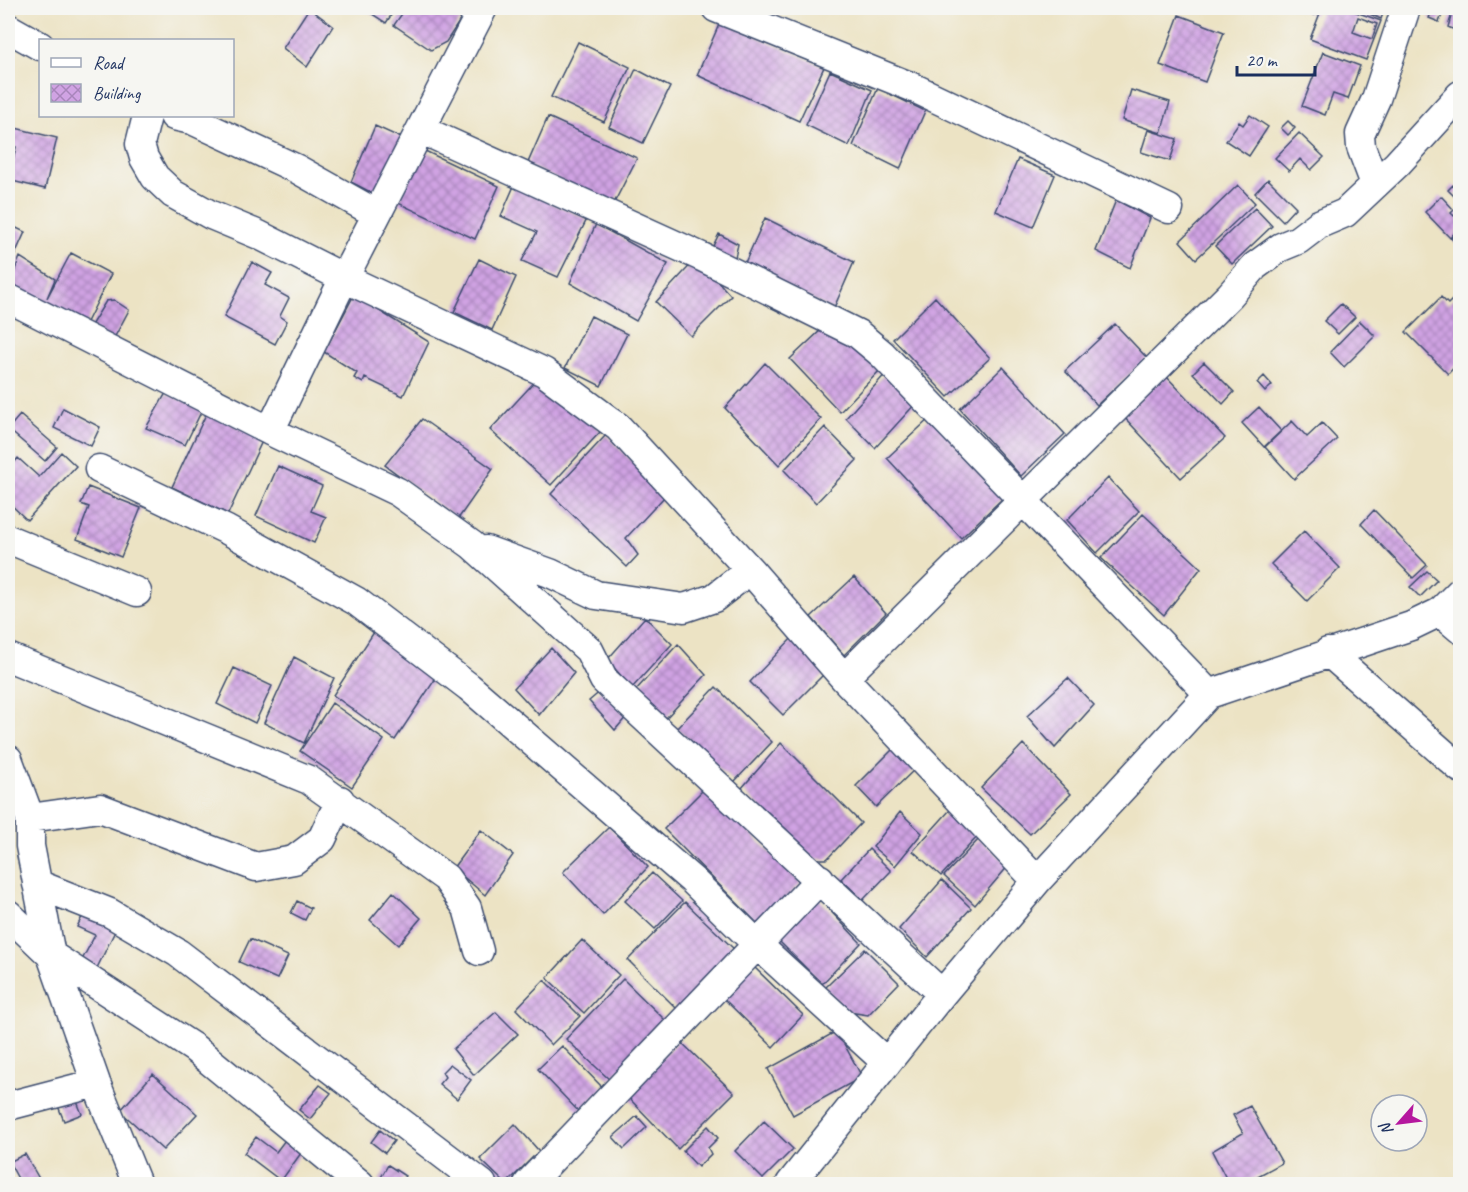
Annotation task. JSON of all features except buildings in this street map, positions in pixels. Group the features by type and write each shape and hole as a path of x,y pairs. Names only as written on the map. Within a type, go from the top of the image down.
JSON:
{"street":[{"path":"270,431 344,278 483,8"},
{"path":"716,8 912,87 1168,209"},
{"path":"1376,184 1360,147 1360,134 1376,99 1406,8"},
{"path":"8,28 39,45"},
{"path":"844,678 1230,295 1255,266 1319,224 1345,213 1461,95"},
{"path":"147,117 140,144 144,158 155,177 173,194 211,215 260,235 344,278 544,372 618,427 750,570 844,678 1037,881"},
{"path":"178,117 192,120 297,169 377,214"},
{"path":"422,130 702,257 858,334 882,354 1209,694"},
{"path":"8,298 270,431 398,492 472,545 589,650 604,680 942,994"},
{"path":"99,469 227,530 356,601 469,687 692,880 759,946 887,1063"},
{"path":"8,539 137,592"},
{"path":"472,545 550,573 597,595 684,608 714,598 750,570"},
{"path":"790,1185 942,994 1037,881 1209,694 1328,652 1394,632 1450,621 1461,592"},
{"path":"1328,652 1461,768"},
{"path":"8,657 309,780 446,878 467,908 479,951"},
{"path":"8,760 30,819 30,846 51,955 96,1083 137,1185"},
{"path":"30,819 100,808 256,867 294,860 322,839 340,800"},
{"path":"528,1185 647,1059 759,946 820,879"},
{"path":"37,884 110,913 178,953 482,1185"},
{"path":"8,914 51,955 194,1048 360,1185"},
{"path":"8,1106 96,1083"}]}
